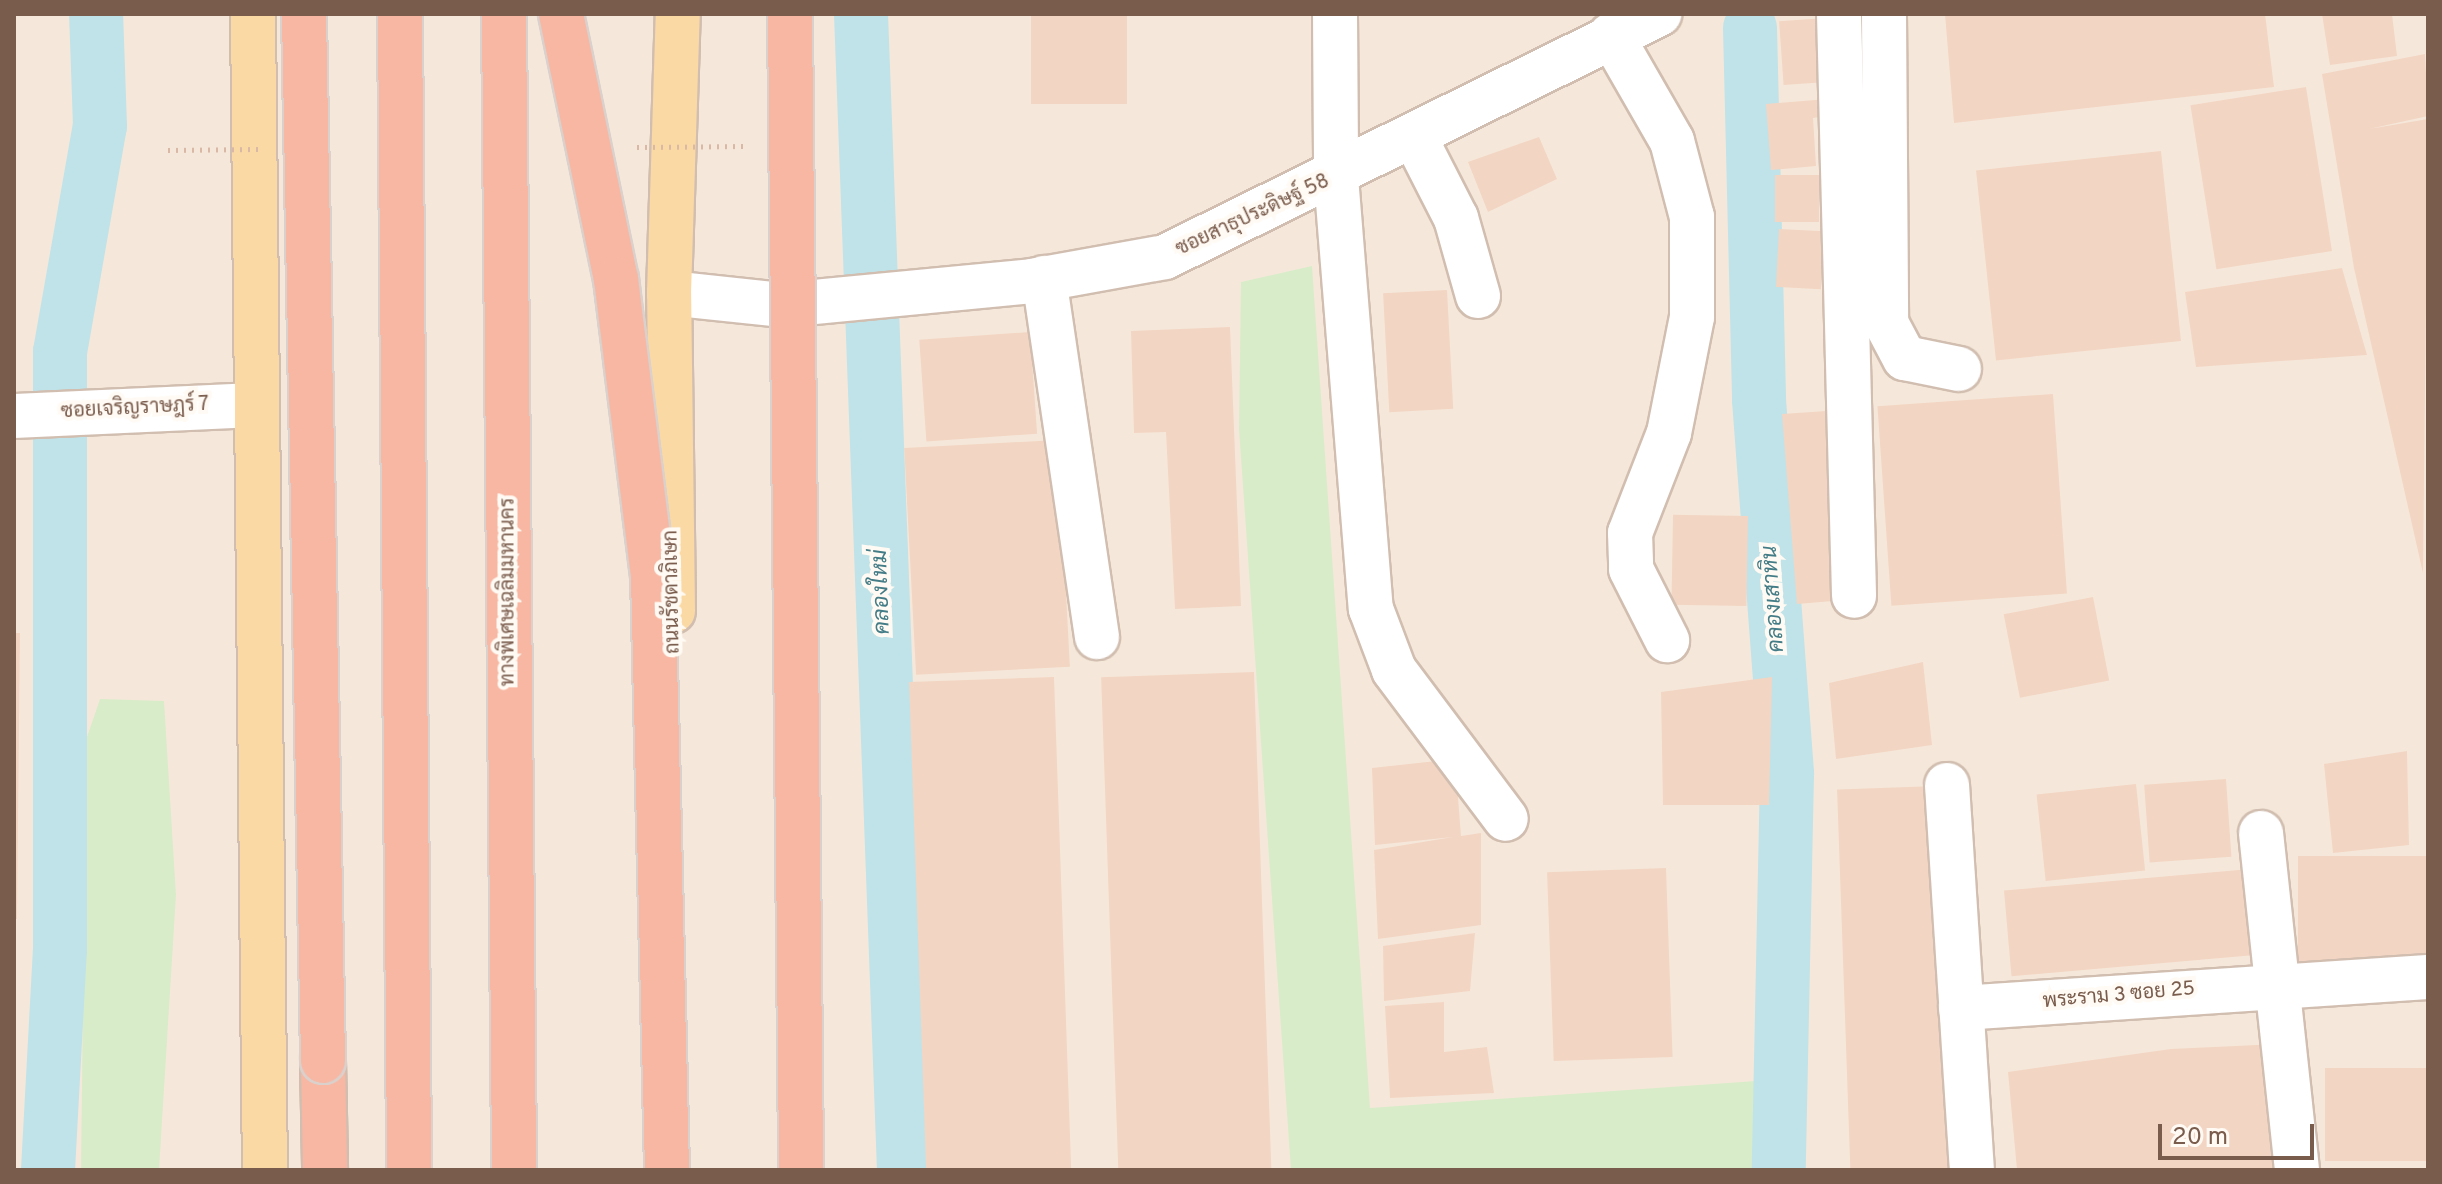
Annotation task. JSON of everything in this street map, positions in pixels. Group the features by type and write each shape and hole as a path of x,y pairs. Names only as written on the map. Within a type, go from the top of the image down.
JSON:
{"highway":[{"path":"304,14 325,1170"},
{"path":"400,14 409,1170"},
{"name":"ทางพิเศษเฉลิมมหานคร","path":"504,14 514,1170"},
{"path":"561,14 616,279 653,576 667,1170"},
{"path":"790,14 801,1170"}],"main road":[{"path":"253,14 265,1170"},
{"name":"ถนนรัชดาภิเษก","path":"678,14 669,293 681,1170"}],"street":[{"path":"1335,14 1336,177 1371,609 1394,670 1424,717 1506,819"},
{"name":"ซอยสาธุประดิษฐ์ 58","path":"669,293 783,305 919,295 1165,257 1336,177 1611,35 1659,14"},
{"path":"1839,14 1854,596"},
{"path":"1884,14 1886,323 1905,358 1959,369"},
{"path":"1611,35 1672,141 1692,217 1692,317 1669,433 1630,533 1631,569 1667,640"},
{"path":"1414,136 1456,218 1478,296"},
{"path":"1044,278 1097,637"},
{"name":"ซอยเจริญราษฎร์ 7","path":"14,416 141,406 255,405"},
{"path":"1947,785 1972,1170"},
{"path":"2261,833 2297,1170"},
{"name":"พระราม 3 ซอย 25","path":"1961,1008 2277,983 2428,977"}],"shaded area":[{"path":"14,14 2428,14 2428,1170 14,1170"}],"green space":[{"path":"1312,266 1370,1108 1756,1081 1758,1170 1291,1170 1239,429 1241,282"},
{"path":"100,699 164,701 176,895 159,1170 81,1170 86,740"}],"building":[{"path":"1031,14 1127,14 1127,104 1031,104"},
{"path":"1945,14 2265,14 2274,87 1954,123"},
{"path":"2322,14 2392,14 2397,56 2330,65"},
{"path":"1826,18 1830,82 1784,85 1779,21"},
{"path":"2425,54 2428,116 2369,129 2428,119 2423,573 2354,268 2322,74"},
{"path":"2306,87 2332,251 2216,269 2190,105"},
{"path":"1828,99 1829,116 1813,118 1816,166 1771,170 1766,104"},
{"path":"1539,137 1557,179 1488,212 1468,162"},
{"path":"2161,151 2181,341 1996,360 1976,170"},
{"path":"1775,175 1819,175 1819,222 1775,222"},
{"path":"1779,229 1824,231 1821,289 1776,287"},
{"path":"2342,268 2367,355 2196,367 2185,292"},
{"path":"1447,290 1453,409 1389,412 1383,293"},
{"path":"1230,327 1241,606 1175,609 1166,432 1134,433 1131,331"},
{"path":"1030,332 1037,434 926,441 919,340"},
{"path":"2053,394 2067,594 1891,606 1877,406"},
{"path":"1841,410 1845,600 1797,604 1782,414"},
{"path":"1058,440 1070,667 916,675 904,448"},
{"path":"1673,515 1748,516 1746,606 1671,605"},
{"path":"2093,597 2109,680 2020,698 2004,614"},
{"path":"14,633 20,633 17,919 14,919"},
{"path":"1923,662 1932,745 1836,759 1829,683"},
{"path":"1254,672 1271,1170 1118,1170 1101,677"},
{"path":"1054,677 1071,1170 926,1170 909,682"},
{"path":"1772,677 1769,805 1663,805 1661,692"},
{"path":"2407,751 2409,845 2333,853 2324,764"},
{"path":"1455,759 1461,836 1481,833 1481,925 1378,939 1374,850 1453,837 1375,845 1372,768"},
{"path":"2226,779 2231,857 2150,863 2144,785"},
{"path":"2136,784 2145,871 2046,881 2037,794"},
{"path":"1937,786 1950,1170 1850,1170 1837,789"},
{"path":"2298,856 2428,856 2428,969 2298,969"},
{"path":"1666,868 1673,1057 1554,1061 1547,872"},
{"path":"2262,868 2269,954 2011,976 2004,891"},
{"path":"1475,933 1470,991 1384,1001 1383,946"},
{"path":"1444,1002 1444,1052 1487,1047 1494,1093 1390,1098 1385,1006"},
{"path":"2278,1044 2291,1170 2017,1170 2008,1072 2171,1049"},
{"path":"2325,1068 2428,1068 2428,1161 2325,1161"}],"waterway":[{"path":"48,1170 60,950 60,352 100,126 96,14"},
{"name":"คลองใหม่","path":"861,14 904,1170"},
{"name":"คลองเสาหิน","path":"1750,28 1759,400 1787,774 1779,1170"}]}
